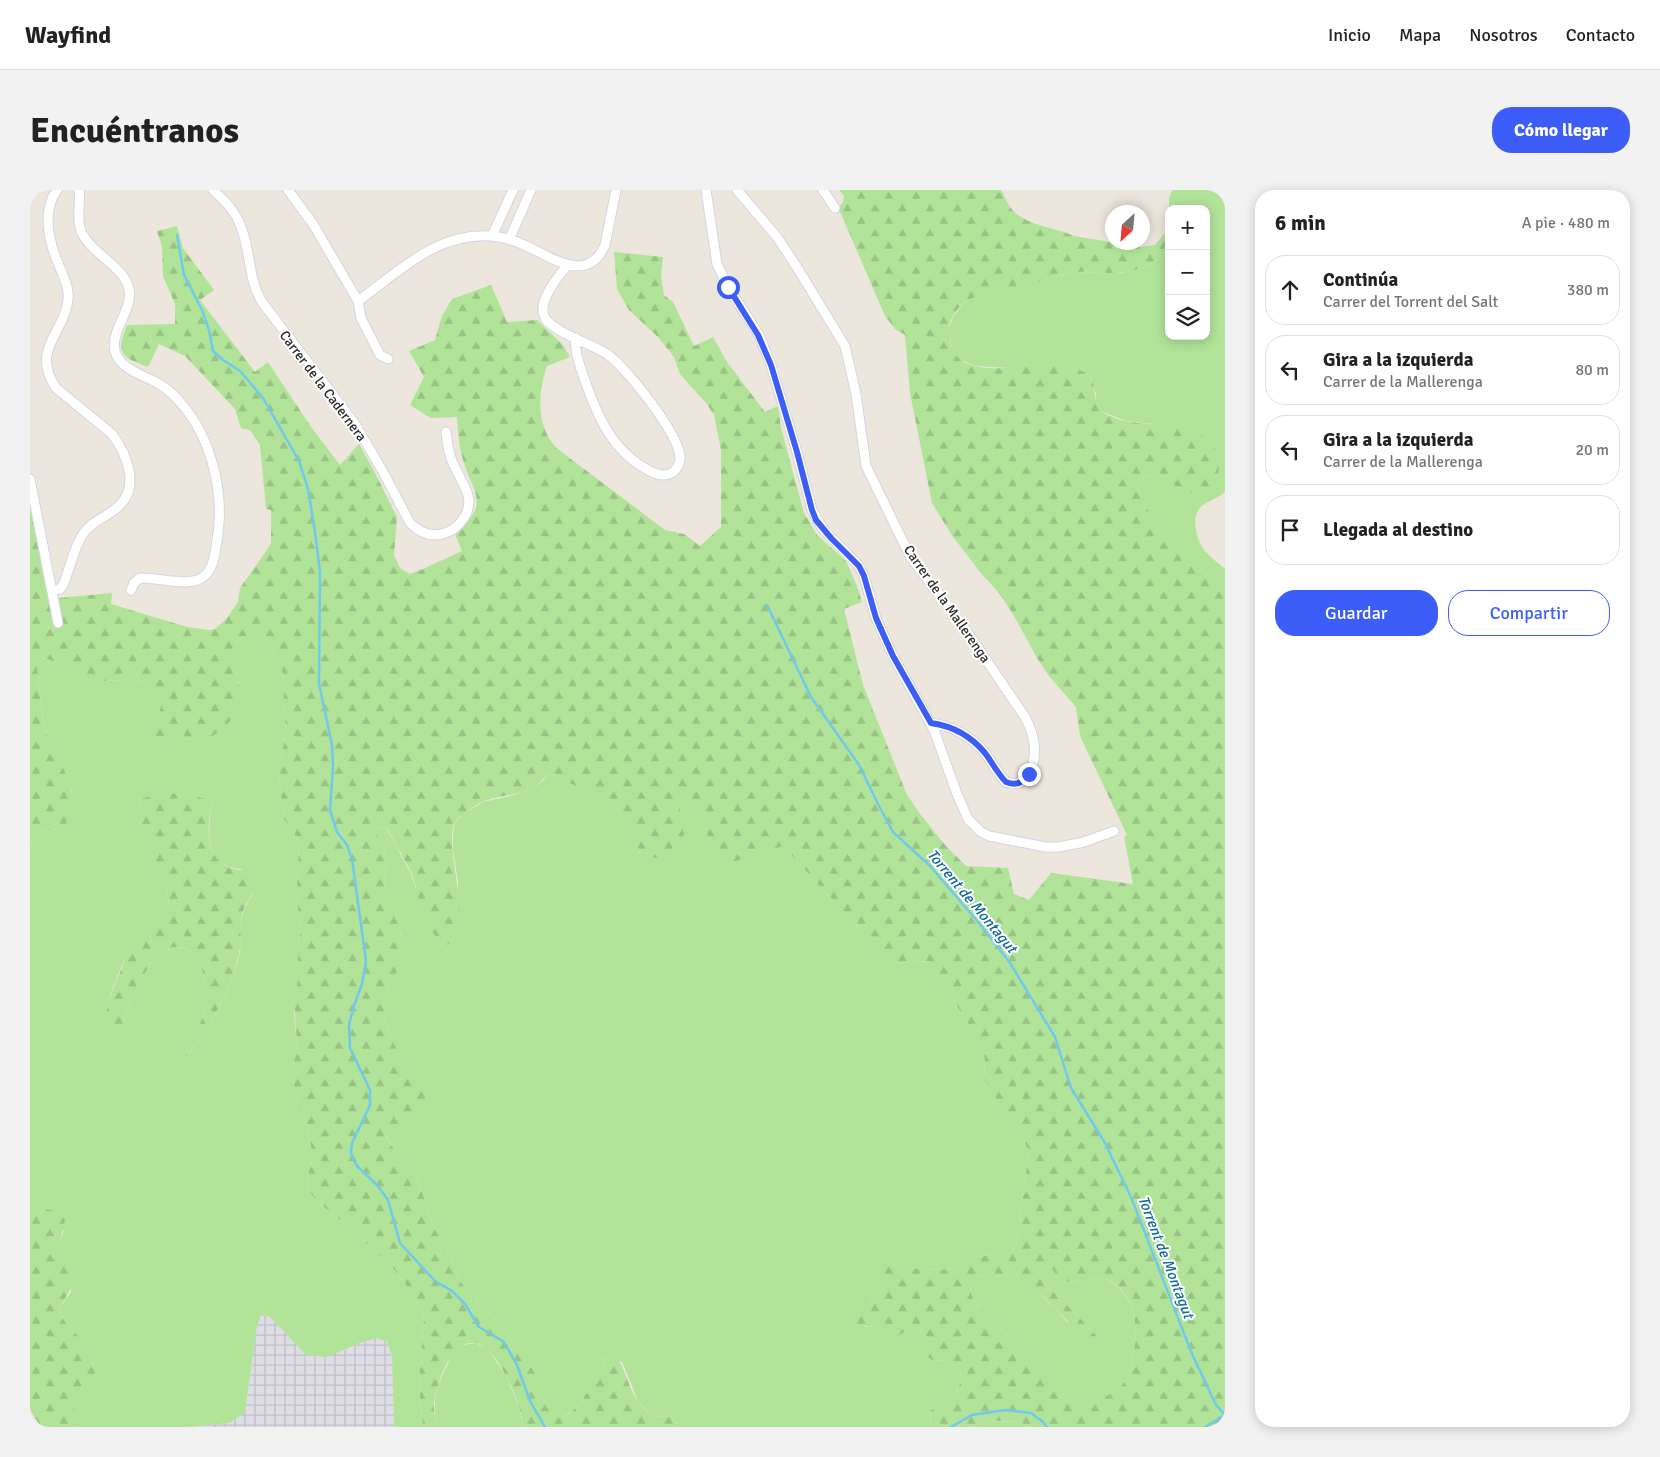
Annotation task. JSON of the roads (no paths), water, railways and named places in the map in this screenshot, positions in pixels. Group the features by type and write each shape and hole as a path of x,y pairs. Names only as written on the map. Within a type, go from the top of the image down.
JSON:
{"street":[{"path":"52,591 60,589 63,585 84,533 94,522 120,505 126,495 130,478 125,457 112,434 56,388 48,380 44,371 42,360 44,346 62,316 68,299 66,280 53,250 48,228 51,199 57,190"},
{"path":"79,190 78,216 84,238 90,246 120,273 129,286 130,294 115,340 114,348 116,354 124,366 161,385 179,400 203,437 218,487 220,504 218,540 207,574 189,582 140,578 134,583 131,590"},
{"name":"Carrer de la Cadernera","path":"213,190 232,210 242,228 253,284 262,302 355,424 410,524 430,535 444,533 457,526 467,513 469,506 468,492 451,458 446,432"},
{"path":"288,190 313,224 358,301 362,318 380,355 388,359"},
{"path":"492,236 514,190"},
{"path":"509,240 531,190"},
{"path":"358,301 429,250 461,238 492,236 524,244 568,265 583,266 592,262 601,254 605,245 616,190"},
{"path":"706,190 717,264 728,287 758,335 771,365 812,510 823,529 859,566 864,576 870,602 879,626 893,656 931,723 965,814 973,826 989,836 1046,847 1058,847 1084,842 1114,831"},
{"name":"Carrer de la Mallerenga","path":"736,190 776,237 846,346 856,394 866,466 911,558 959,620 1025,716 1034,741 1034,753 1029,774 1018,784 1006,782 976,744 953,729 942,724 931,723"},
{"path":"823,190 835,208"},
{"path":"568,265 550,290 544,305 545,319 551,325 576,338 608,355 619,364 646,396 670,432 679,451 680,459 672,473 667,475 651,472 639,465 617,446 596,410 577,356 576,338"},
{"path":"30,478 58,623"}],"waterway":[{"path":"177,235 184,275 202,310 209,330 213,351 240,371 263,398 299,461 308,489 320,572 319,684 332,745 333,767 330,810 337,832 347,845 352,859 366,961 362,984 349,1024 350,1048 370,1090 370,1105 352,1143 351,1154 357,1166 378,1186 388,1200 400,1243 435,1281 452,1291 465,1304 479,1327 504,1342 517,1365 530,1401 545,1427"},
{"name":"Torrent de Montagut","path":"767,605 811,697 859,765 893,832 930,866 979,923 1010,963 1055,1037 1071,1088 1105,1143 1131,1197 1192,1354 1216,1405 1225,1415"},
{"path":"951,1427 972,1415 1006,1410 1031,1413 1047,1427"},
{"path":"1205,1427 1225,1415"}]}
